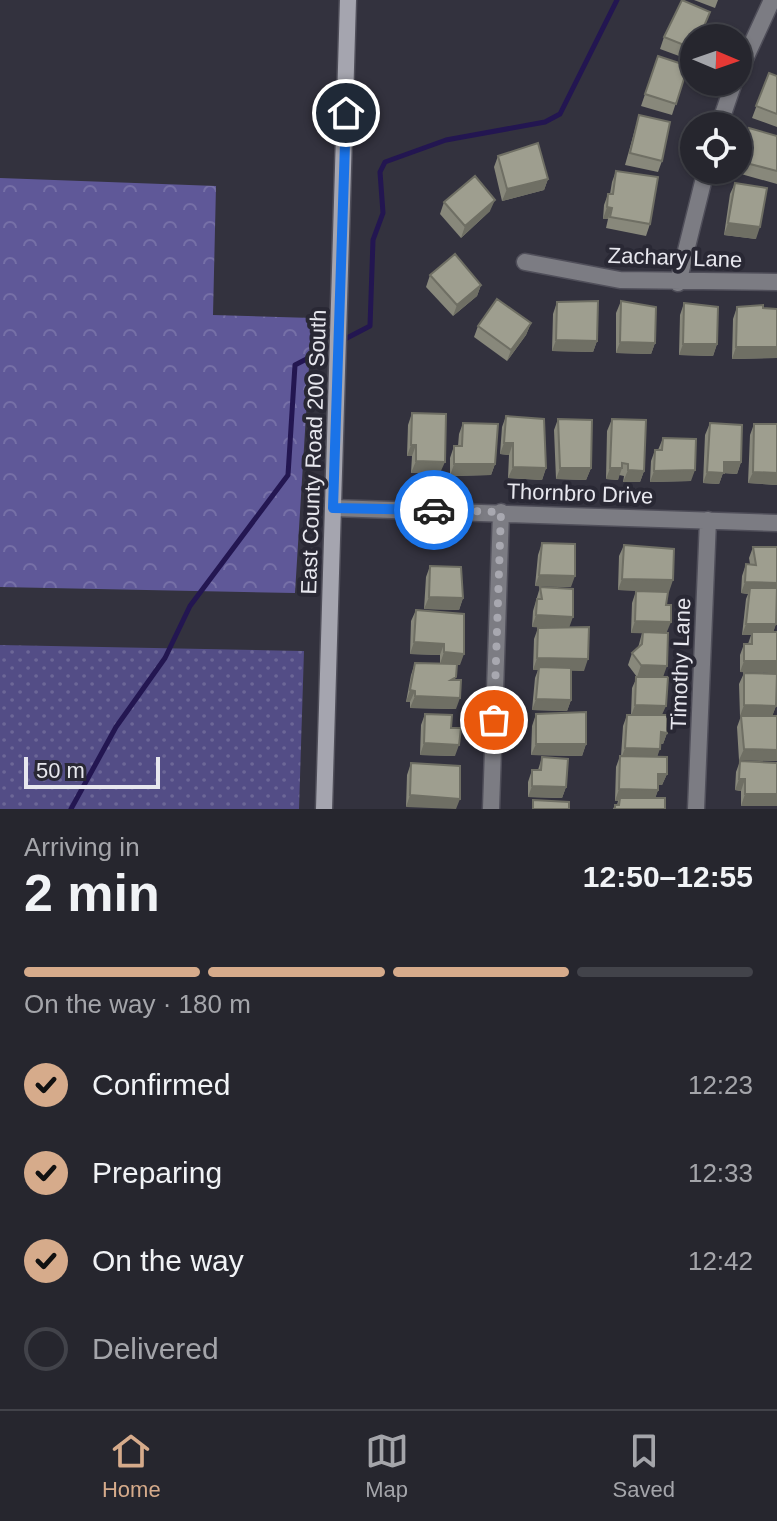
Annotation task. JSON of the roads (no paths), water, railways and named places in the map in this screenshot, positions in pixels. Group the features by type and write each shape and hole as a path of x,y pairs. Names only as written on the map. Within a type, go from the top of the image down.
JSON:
{"street":[{"name":"East County Road 200 South","path":"324,809 348,0"},
{"path":"752,44 772,0"},
{"path":"678,283 703,184"},
{"name":"Zachary Lane","path":"525,262 620,280 777,282"},
{"name":"Thornbro Drive","path":"333,508 777,523"},
{"path":"491,809 501,512"},
{"name":"Timothy Lane","path":"696,809 708,520"}],"waterway":[{"path":"71,809 116,727 165,658 190,606 288,475 295,365 370,326 373,240 383,213 380,172 385,162 446,140 545,122 560,114 617,0"}]}
